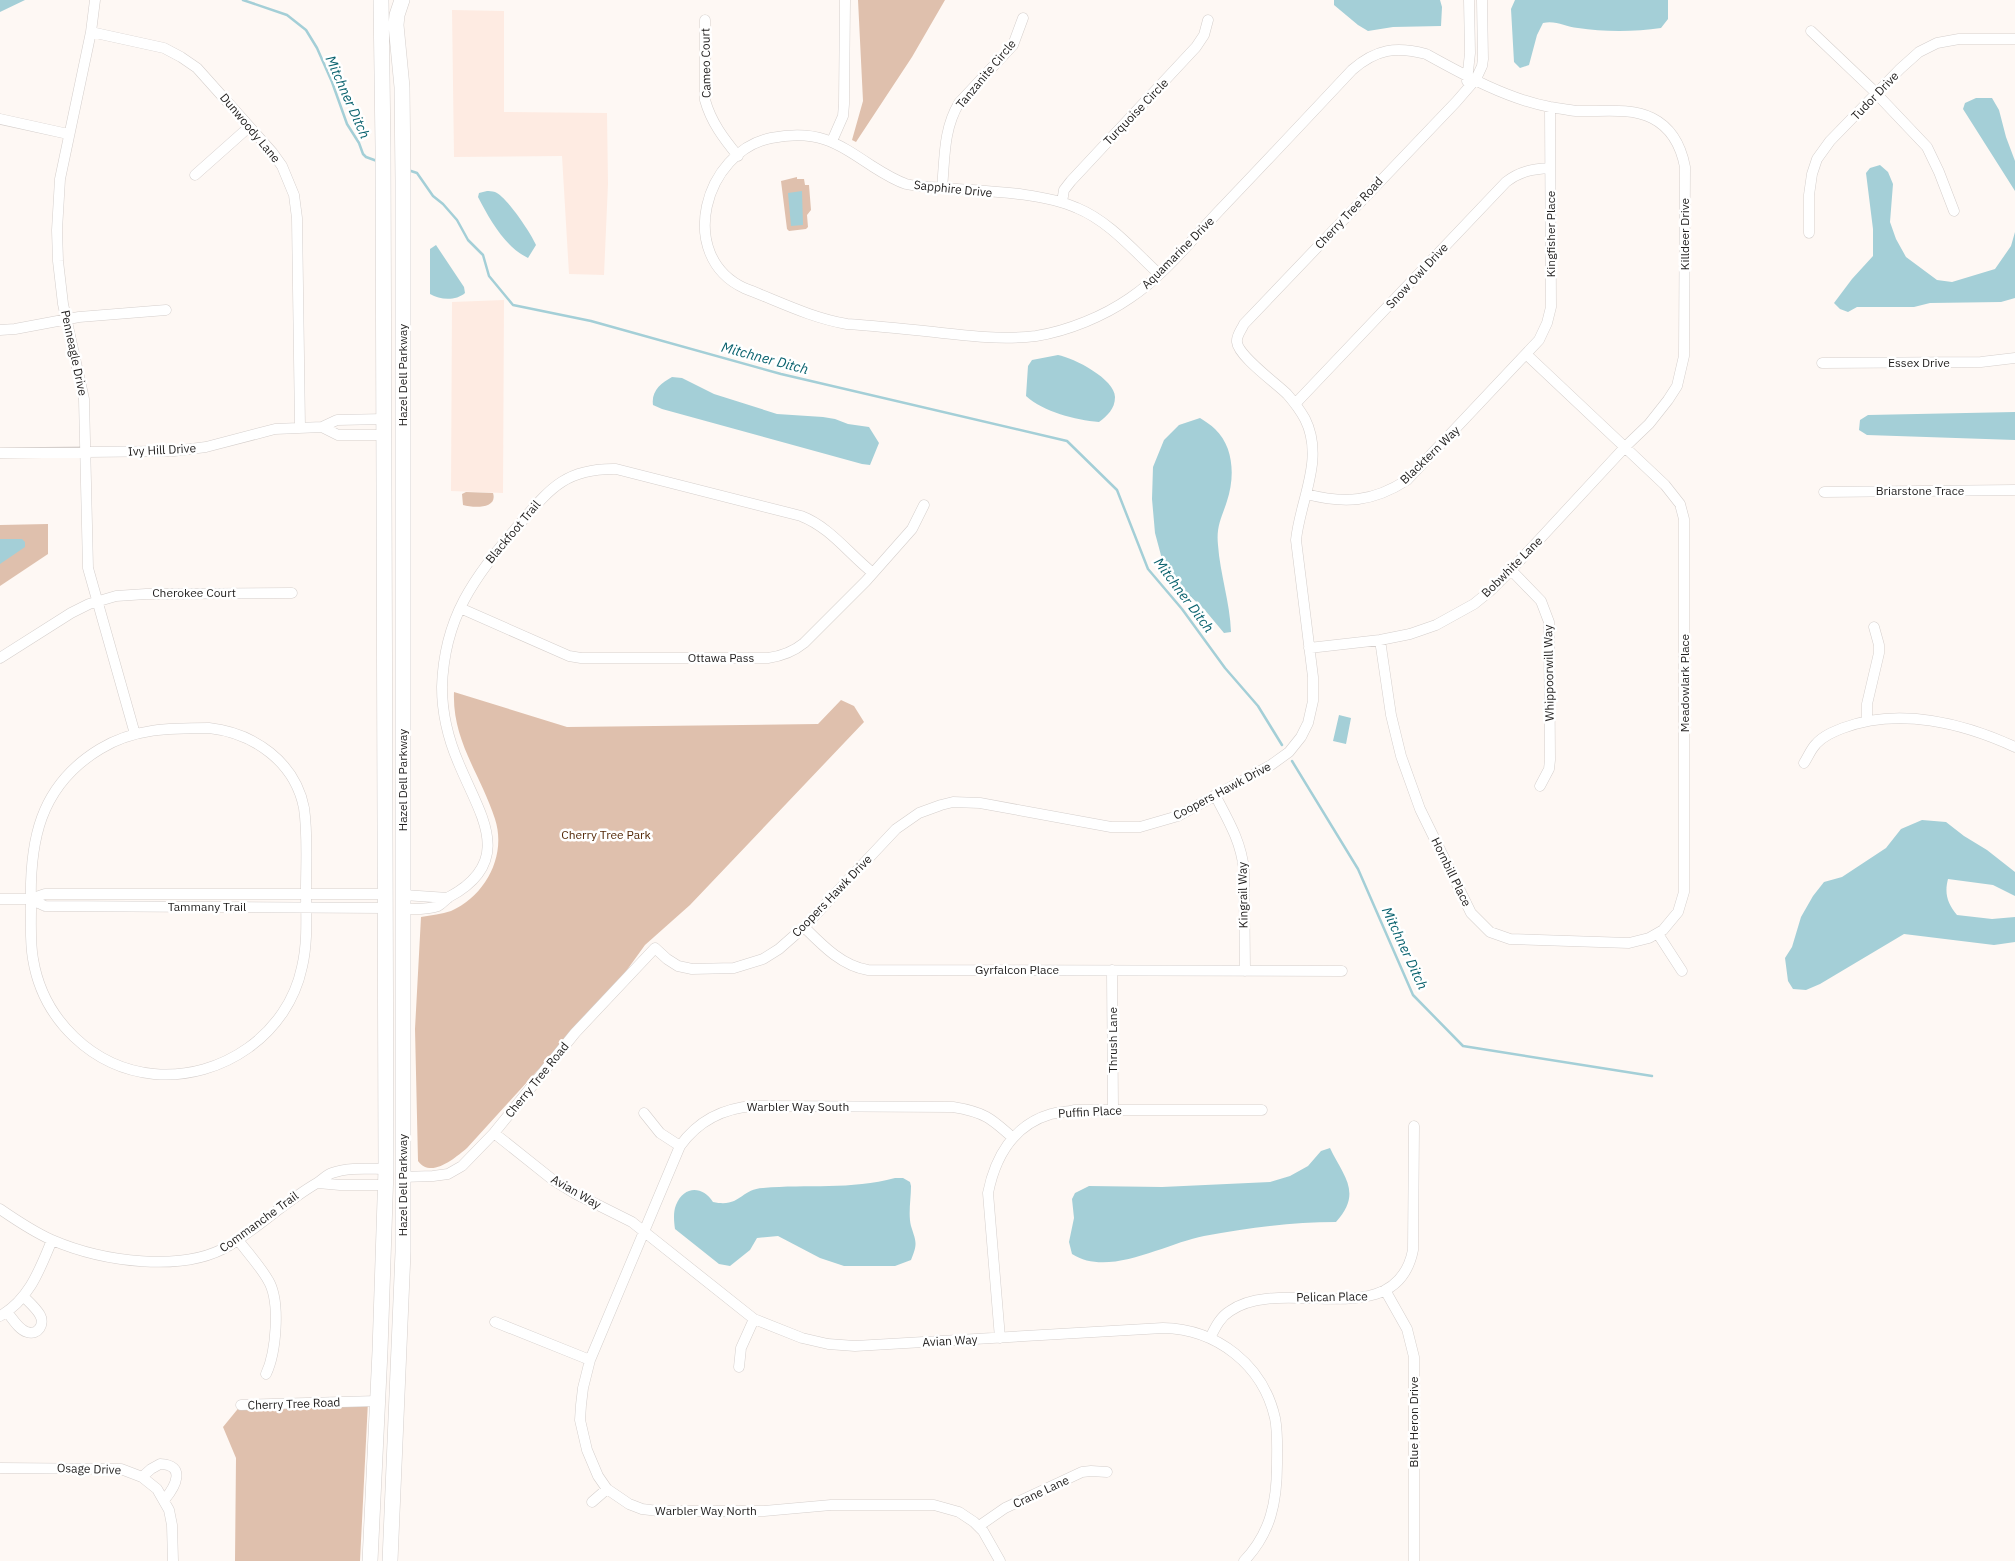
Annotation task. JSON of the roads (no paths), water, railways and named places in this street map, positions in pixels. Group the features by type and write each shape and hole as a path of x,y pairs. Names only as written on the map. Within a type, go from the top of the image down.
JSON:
{"main road":[{"name":"Hazel Dell Parkway","path":"370,1561 381,1336 384,1185 386,1169 384,147 381,0"},
{"name":"Hazel Dell Parkway","path":"390,1561 400,1331 402,1177 404,902 403,181 402,87 396,25 402,0"}],"street":[{"name":"Penneagle Drive","path":"94,0 91,32 68,134 59,188 57,230 60,282 66,319 83,392 86,452 87,557 96,602 135,734"},
{"path":"832,141 842,116 844,104 845,0"},
{"path":"1469,0 1472,77"},
{"name":"Cherry Tree Road","path":"1237,342 1244,324 1456,102 1467,87 1483,59 1482,0"},
{"name":"Tanzanite Circle","path":"942,188 947,128 954,112 959,103 1013,45 1023,18"},
{"name":"Cameo Court","path":"705,20 706,100 708,110 719,131 738,156"},
{"name":"Turquoise Circle","path":"1062,202 1064,190 1071,181 1196,47 1204,35 1208,20"},
{"path":"1811,31 1927,147 1954,211"},
{"name":"Dunwoody Lane","path":"91,32 155,46 181,57 203,74 282,166 296,202 300,427"},
{"name":"Tudor Drive","path":"1810,233 1809,195 1812,174 1817,159 1830,141 1919,52 1937,43 1959,39 2015,39"},
{"name":"Aquamarine Drive","path":"738,156 716,183 707,206 704,227 706,240 715,264 734,283 831,321 981,337 1036,336 1065,328 1106,312 1130,298 1159,274 1365,59 1386,50 1413,50 1426,54 1509,94 1550,107"},
{"name":"Kingfisher Place","path":"1527,355 1539,340 1547,323 1551,307 1550,107"},
{"name":"Killdeer Drive","path":"1550,107 1575,111 1638,113 1645,115 1663,125 1672,134 1682,154 1685,167 1685,334 1682,370 1677,386 1668,400 1649,424 1626,446"},
{"path":"0,119 68,134"},
{"path":"194,175 249,127"},
{"name":"Sapphire Drive","path":"738,156 752,146 770,138 803,135 832,141 896,180 918,186 1043,198 1062,202 1079,208 1104,224 1159,274"},
{"name":"Snow Owl Drive","path":"1295,404 1506,182 1514,176 1532,169 1550,168"},
{"path":"0,330 66,319 166,310"},
{"name":"Coopers Hawk Drive","path":"655,948 678,966 692,969 734,968 756,962 779,950 804,927 896,829 919,812 936,806 953,802 980,804 1110,827 1140,827 1178,816 1271,765 1288,752 1301,737 1308,723 1314,701 1313,676 1296,540 1313,458 1312,442 1305,420 1295,404 1244,354 1237,342"},
{"name":"Meadowlark Place","path":"1527,355 1626,446 1674,495 1680,504 1686,531 1684,892 1678,912 1658,934"},
{"name":"Blacktern Way","path":"1306,494 1345,501 1369,498 1396,487 1407,480 1432,455 1527,355"},
{"name":"Essex Drive","path":"1822,363 1981,362 2015,358"},
{"name":"Ivy Hill Drive","path":"0,453 185,450 206,447 264,431 300,427 322,427 337,420 384,419"},
{"name":"Ivy Hill Drive","path":"322,427 338,435 384,435"},
{"name":"Bobwhite Lane","path":"1309,648 1380,640 1410,634 1436,625 1458,614 1490,591 1511,570 1626,446"},
{"name":"Blackfoot Trail","path":"404,902 418,909 438,906 462,891 476,878 484,863 488,847 486,824 454,752 449,736 442,689 445,659 450,632 472,584 484,566 550,489 576,474 602,469 631,472 813,521 824,528 873,573"},
{"name":"Briarstone Trace","path":"1824,492 2015,490"},
{"name":"Ottawa Pass","path":"460,608 569,656 581,658 768,658 789,653 804,644 912,530 924,505"},
{"name":"Whippoorwill Way","path":"1511,570 1541,601 1549,622 1550,760 1549,769 1540,786"},
{"name":"Cherokee Court","path":"0,658 71,613 116,596 134,594 292,593"},
{"path":"1867,721 1867,704 1879,653 1879,645 1874,627"},
{"name":"Hornbill Place","path":"1380,640 1393,729 1414,794 1471,913 1479,923 1496,935 1518,940 1629,943 1658,934"},
{"path":"1804,763 1817,742 1826,735 1853,724 1867,721 1905,719 1940,722 1982,733 2015,747"},
{"path":"168,729 221,730 248,738 272,754 291,776 303,805 306,823 305,948 300,976 291,999 272,1027 247,1050 216,1066 189,1072 165,1074 137,1070 111,1062 86,1046 62,1025 43,993 31,950 31,860 41,818 51,798 69,774 86,758 108,744 135,734 168,729"},
{"name":"Kingrail Way","path":"1215,795 1237,837 1242,853 1244,870 1245,971"},
{"path":"404,902 448,898"},
{"name":"Tammany Trail","path":"0,899 30,899 45,906 385,901"},
{"name":"Gyrfalcon Place","path":"804,927 839,959 858,968 891,970 1342,971"},
{"path":"1658,934 1682,971"},
{"name":"Cherry Tree Road","path":"402,1177 448,1174 462,1166 494,1133 575,1033 655,948"},
{"name":"Thrush Lane","path":"1112,970 1113,1110"},
{"name":"Warbler Way South","path":"645,1232 680,1146 694,1129 720,1112 737,1107 953,1107 984,1114 994,1120 1014,1138"},
{"name":"Puffin Place","path":"1000,1338 988,1193 992,1171 1000,1156 1014,1138 1032,1122 1050,1114 1074,1110 1262,1110"},
{"path":"644,1112 660,1133 680,1146"},
{"name":"Pelican Place","path":"1210,1338 1225,1314 1250,1300 1274,1297 1356,1299 1373,1296 1385,1290 1401,1275 1409,1262 1413,1250 1414,1126"},
{"name":"Avian Way","path":"494,1133 553,1180 576,1194 632,1222 754,1318 802,1338 842,1345 870,1346 1163,1328 1183,1330 1210,1338 1238,1355 1254,1372 1265,1389 1275,1421 1277,1482 1274,1507 1264,1535 1244,1561"},
{"name":"Commanche Trail","path":"0,1209 52,1240 83,1250 118,1258 170,1261 188,1260 209,1255 238,1240 292,1198 330,1174 345,1170 386,1169"},
{"path":"318,1183 384,1185"},
{"name":"Warbler Way North","path":"645,1232 590,1360 583,1388 580,1420 583,1436 592,1464 607,1489 622,1501 649,1510 764,1511 831,1504 926,1504 942,1506 959,1512 980,1526 1000,1561"},
{"path":"24,1297 41,1316 42,1323 39,1329 32,1333 25,1332 4,1314 24,1297 34,1281 52,1240"},
{"path":"238,1240 269,1281 273,1293 273,1353 266,1374"},
{"name":"Blue Heron Drive","path":"1385,1290 1407,1329 1414,1357 1414,1561"},
{"path":"739,1367 741,1348 754,1318"},
{"path":"495,1322 590,1360"},
{"name":"Cherry Tree Road","path":"241,1405 377,1401"},
{"path":"142,1477 160,1464 171,1466 175,1471 177,1479 173,1490 165,1499"},
{"name":"Osage Drive","path":"0,1468 121,1469 142,1477 153,1484 165,1499 171,1517 173,1561"},
{"name":"Crane Lane","path":"980,1526 1005,1508 1082,1472 1107,1472"},
{"path":"592,1502 607,1489"}],"water":[{"path":"0,0 25,0 0,12"},
{"path":"1334,0 1440,0 1442,7 1441,26 1393,27 1368,31 1334,5"},
{"path":"1515,0 1668,0 1668,19 1661,28 1630,31 1608,31 1573,27 1552,22 1543,23 1537,35 1529,65 1520,68 1514,62 1511,9"},
{"path":"1976,98 1992,98 1999,110 2015,161 2015,191 1963,109 1965,103"},
{"path":"1880,165 1888,172 1893,184 1890,222 1896,239 1906,257 1937,280 1952,282 1995,269 2011,246 2015,232 2015,298 2001,302 1930,303 1914,307 1857,307 1848,312 1840,309 1834,303 1873,256 1873,229 1866,173 1870,168"},
{"path":"487,191 500,195 529,232 536,245 528,258 512,247 493,224 478,197 479,193"},
{"path":"802,191 803,225 791,226 788,193"},
{"path":"436,245 464,287 465,293 461,296 448,299 438,298 430,294 430,249"},
{"path":"1058,355 1074,360 1092,370 1108,383 1113,390 1115,397 1114,405 1108,415 1099,422 1051,411 1033,402 1026,396 1028,366 1032,360"},
{"path":"672,377 682,378 714,394 777,414 823,417 848,424 869,427 879,443 870,465 862,464 653,405 655,392 664,382"},
{"path":"2015,412 2015,440 1867,435 1859,430 1860,420 1868,415"},
{"path":"1200,418 1221,436 1226,444 1231,463 1230,492 1218,532 1219,556 1231,632 1224,633 1204,609 1166,574 1155,533 1152,499 1153,467 1164,440 1179,425"},
{"path":"0,539 22,539 25,542 25,547 0,564"},
{"path":"1339,715 1351,718 1346,744 1333,741"},
{"path":"1922,820 1946,822 2015,872 2015,896 1993,885 1948,879 1946,889 1949,903 1957,915 1992,919 2015,917 2015,942 1994,945 1904,934 1820,984 1806,990 1793,989 1788,981 1785,958 1792,947 1801,917 1813,896 1824,882 1842,877 1886,848 1901,829"},
{"path":"1330,1148 1345,1176 1349,1193 1344,1211 1336,1222 1303,1223 1237,1230 1204,1236 1120,1261 1103,1262 1087,1260 1072,1254 1069,1242 1074,1218 1072,1199 1075,1193 1089,1186 1162,1187 1270,1182 1290,1176 1308,1166 1321,1151"},
{"path":"903,1178 910,1182 910,1221 916,1243 911,1260 895,1266 844,1266 820,1258 778,1236 757,1238 750,1250 730,1266 719,1264 675,1229 674,1214 676,1205 679,1198 689,1191 699,1191 704,1193 713,1202 722,1203 735,1200 755,1189 862,1184"}],"waterway":[{"name":"Mitchner Ditch","path":"243,0 287,15 306,30 317,48 347,124 359,143 363,154 377,161"},
{"name":"Mitchner Ditch","path":"408,170 417,173 433,196 457,220 468,240 483,255 489,276 513,305 591,321 781,374 1067,441 1117,490 1148,569 1182,609 1225,668 1258,706 1282,745"},
{"name":"Mitchner Ditch","path":"1292,761 1358,869 1413,995 1463,1046 1652,1076"}],"park label":[{"name":"Cherry Tree Park","path":"606,835"}]}
